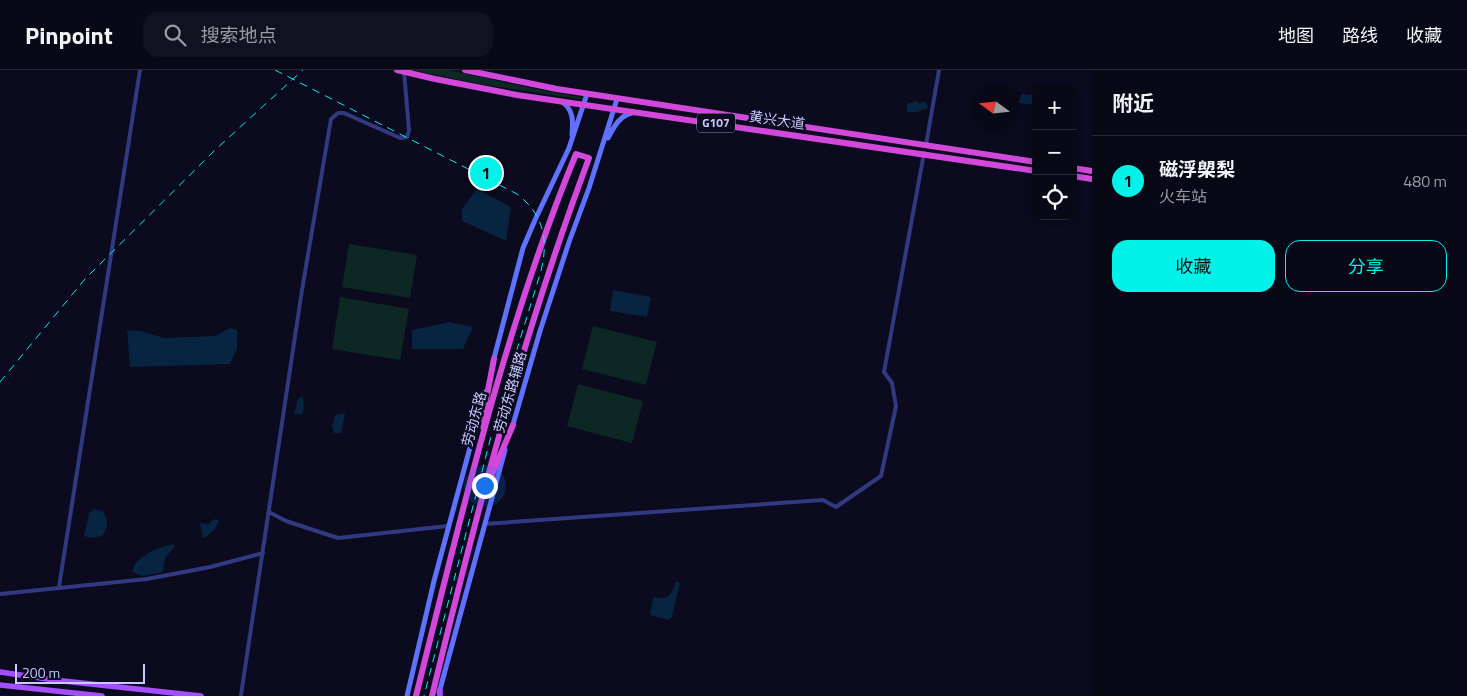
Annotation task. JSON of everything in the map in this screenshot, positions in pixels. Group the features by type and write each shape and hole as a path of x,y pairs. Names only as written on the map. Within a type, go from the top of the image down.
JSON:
{"highway":[{"name":"黄兴大道","path":"397,70 467,86 584,105 1032,170"},
{"name":"黄兴大道","path":"465,70 527,84 618,99 1032,161"},
{"name":"劳动东路","path":"416,696 468,489 516,319 550,218 576,154 589,158 558,243 520,361 472,535 432,696"},
{"path":"1077,169 1092,171"},
{"path":"1077,177 1092,179"},
{"path":"468,489 494,358"},
{"path":"472,535 494,469 513,425"}],"main road":[{"path":"406,696 448,526 523,248 568,148 587,94"},
{"name":"劳动东路辅路","path":"439,694 540,331 618,99"},
{"path":"559,101 568,106 572,116 568,148"},
{"path":"594,173 617,122 626,114 638,112"},
{"path":"0,672 201,696"},
{"path":"0,685 102,696"}],"street":[{"path":"59,587 140,70"},
{"path":"926,145 939,70"},
{"path":"241,695 302,290 331,119 335,114 341,112 400,138 406,136 409,130 404,72"},
{"path":"485,524 824,500 836,507 881,476 896,406 892,383 884,372 924,154"},
{"path":"269,512 286,521 338,538 448,526"},
{"path":"0,594 146,579 210,567 263,553"}],"green space":[{"path":"412,70 449,70 585,98 585,100 480,84"},
{"path":"349,244 417,255 410,298 342,287"},
{"path":"340,297 409,309 400,360 332,349"},
{"path":"593,326 657,342 646,385 582,369"},
{"path":"578,384 643,401 632,443 567,426"}],"water":[{"path":"1022,94 1032,94 1032,105 1019,103"},
{"path":"916,101 918,103 925,102 928,108 917,112 907,112 907,104"},
{"path":"477,189 511,207 506,241 462,221 462,209"},
{"path":"613,290 651,297 647,317 610,311"},
{"path":"449,322 473,327 463,349 412,349 412,330"},
{"path":"230,328 237,330 237,349 230,364 130,367 127,330 141,331 164,338 215,336"},
{"path":"303,396 304,407 302,414 294,414 298,399"},
{"path":"345,413 341,433 334,433 332,427 335,415"},
{"path":"94,509 103,511 107,524 102,536 91,538 84,536 89,513"},
{"path":"215,519 219,520 217,525 211,533 203,538 200,523 208,524"},
{"path":"173,544 175,546 165,558 163,572 142,576 132,572 138,561 148,553"},
{"path":"676,581 680,583 672,617 668,620 650,615 653,597 662,598 669,596"}],"railway":[{"path":"275,70 517,194 533,210 542,228 544,248 541,271 495,421 424,696"},
{"path":"0,382 85,279 215,150 303,70"}],"place":[{"name":"磁浮㮾梨","path":"486,173"}]}
